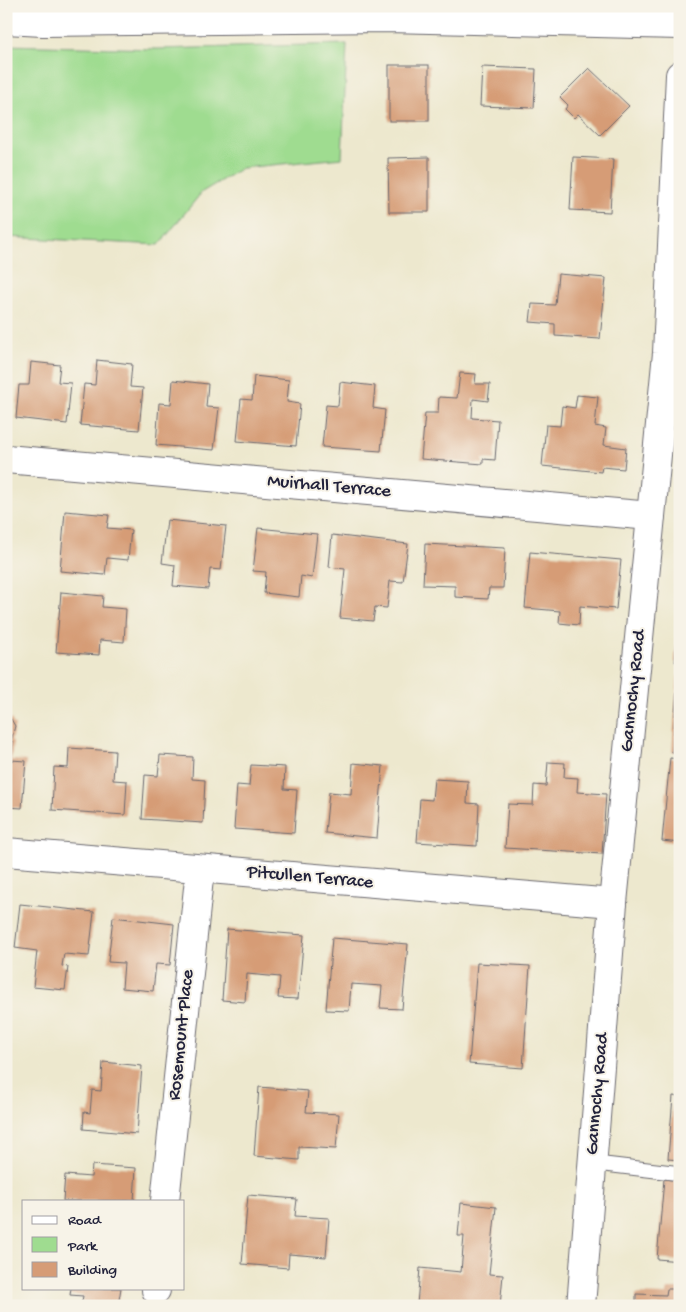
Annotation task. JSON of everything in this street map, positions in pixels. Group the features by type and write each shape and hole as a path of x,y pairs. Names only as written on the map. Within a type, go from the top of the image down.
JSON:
{"street":[{"path":"6,20 43,22 387,18 680,25"},
{"name":"Gannochy Road","path":"581,1306 613,903 652,516 673,354 680,75"},
{"name":"Muirhall Terrace","path":"6,459 652,516"},
{"name":"Pitcullen Terrace","path":"6,852 613,903"},
{"name":"Rosemount Place","path":"165,1200 200,869"}],"lane":[{"path":"592,1163 677,1173"}],"green space":[{"path":"347,44 342,158 242,168 202,192 159,245 6,237 6,45 156,49"}],"building":[{"path":"389,65 429,65 429,121 389,121"},
{"path":"482,67 536,69 534,108 480,106"},
{"path":"589,68 629,106 600,135 578,114 574,118 565,109 568,105 560,97"},
{"path":"429,157 429,212 389,212 388,158"},
{"path":"573,157 613,159 610,212 570,210"},
{"path":"558,274 606,278 600,339 555,336 555,324 530,322 532,304 555,305"},
{"path":"97,360 132,364 130,387 143,388 139,430 80,425 84,384 95,385"},
{"path":"31,362 60,365 58,382 71,383 67,424 16,418 19,385 29,385"},
{"path":"460,373 476,374 475,384 490,384 488,401 473,399 472,418 498,420 495,460 483,459 483,464 421,459 425,413 438,413 439,397 457,398"},
{"path":"254,376 289,380 287,402 300,404 296,446 237,441 241,399 252,400"},
{"path":"173,380 208,384 206,407 219,408 214,450 156,445 159,403 171,404"},
{"path":"340,382 375,386 373,408 385,410 381,451 322,447 326,405 338,406"},
{"path":"577,395 598,397 595,426 606,428 604,445 626,448 624,469 602,467 601,472 542,466 546,425 560,426 562,406 575,408"},
{"path":"65,511 109,515 107,528 131,530 128,560 107,558 105,575 60,571"},
{"path":"167,520 226,526 221,570 210,569 208,589 173,586 175,565 162,563"},
{"path":"258,528 317,534 312,578 301,576 299,597 264,593 266,572 253,571"},
{"path":"332,535 408,544 403,582 390,581 387,608 375,607 373,621 340,618 345,569 329,567"},
{"path":"425,544 505,548 503,588 489,588 488,599 455,597 455,586 423,585"},
{"path":"530,552 621,560 616,609 580,606 579,625 559,623 560,611 525,608"},
{"path":"61,592 103,596 102,607 126,609 124,642 100,640 99,655 56,652"},
{"path":"677,638 680,638 680,663 675,662"},
{"path":"678,675 680,675 680,752 672,752"},
{"path":"6,718 11,719 15,726 11,741 13,742 11,760 26,761 22,808 6,807"},
{"path":"69,748 115,751 113,780 127,781 125,815 52,810 54,767 68,768"},
{"path":"160,755 193,757 192,779 205,780 203,823 142,819 145,775 158,776"},
{"path":"670,758 680,759 680,843 662,841"},
{"path":"548,762 565,763 564,777 578,778 577,792 606,794 602,854 505,848 508,804 533,805 534,785 546,786"},
{"path":"353,763 383,766 377,838 325,833 329,792 351,794"},
{"path":"251,765 285,767 284,789 297,790 294,833 234,829 237,785 249,786"},
{"path":"434,779 468,781 467,803 479,804 477,846 417,842 420,799 432,800"},
{"path":"20,904 94,912 89,956 64,954 62,966 68,967 65,990 33,987 37,951 15,948"},
{"path":"113,917 174,924 170,965 156,964 153,991 122,988 124,963 108,962"},
{"path":"227,929 304,935 298,999 278,998 280,977 247,974 245,1002 222,1000"},
{"path":"332,938 408,944 402,1009 380,1008 382,986 351,984 349,1011 326,1010"},
{"path":"477,963 530,966 523,1068 469,1064"},
{"path":"103,1062 142,1066 137,1134 83,1129 84,1112 90,1113 92,1090 101,1091"},
{"path":"259,1087 308,1091 306,1112 339,1114 336,1149 299,1147 299,1160 254,1156"},
{"path":"673,1096 680,1097 680,1160 668,1159"},
{"path":"92,1165 136,1168 134,1200 63,1200 65,1175 91,1177"},
{"path":"664,1179 680,1181 680,1261 657,1259"},
{"path":"248,1195 297,1199 295,1216 329,1218 326,1257 289,1254 288,1268 242,1264"},
{"path":"461,1203 496,1207 489,1274 503,1275 500,1306 417,1305 420,1268 461,1272 464,1236 458,1236"},
{"path":"667,1289 680,1289 680,1306 636,1306 636,1294 666,1295"},
{"path":"71,1290 121,1290 118,1306 81,1306 83,1296 70,1295"}]}
